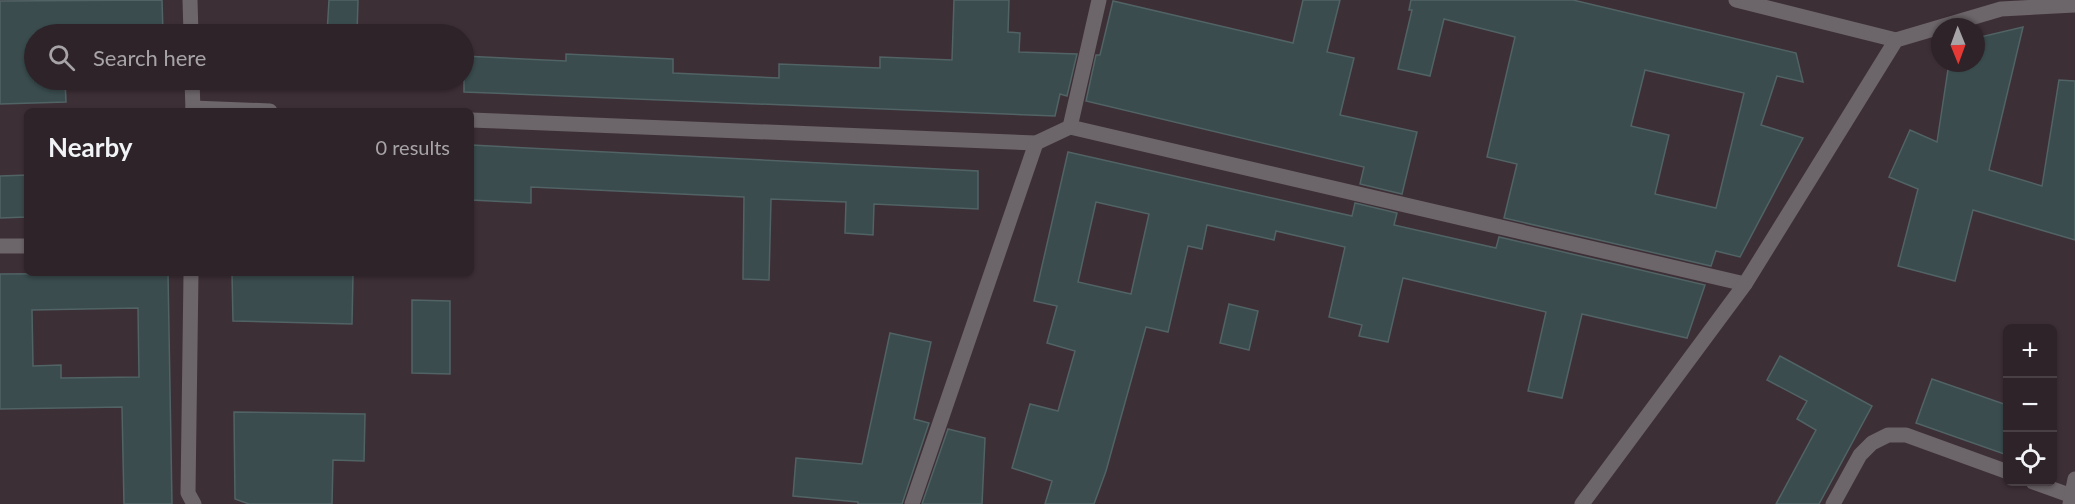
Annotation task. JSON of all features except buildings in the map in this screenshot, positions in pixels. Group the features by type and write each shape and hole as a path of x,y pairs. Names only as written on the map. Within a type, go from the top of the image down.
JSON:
{"street":[{"path":"190,0 191,24"},
{"path":"1070,127 1098,0"},
{"path":"1736,0 1896,40 2001,9 2075,5"},
{"path":"1582,504 1745,284 1896,40"},
{"path":"192,90 193,108"},
{"path":"474,120 1036,144 1070,127 1745,284"},
{"path":"912,504 1036,144"},
{"path":"0,246 24,246"},
{"path":"191,276 188,493 194,504"},
{"path":"1833,504 1860,455 1872,443 1888,435 1906,435 2003,471"},
{"path":"2041,486 2071,500 2075,479"}]}
